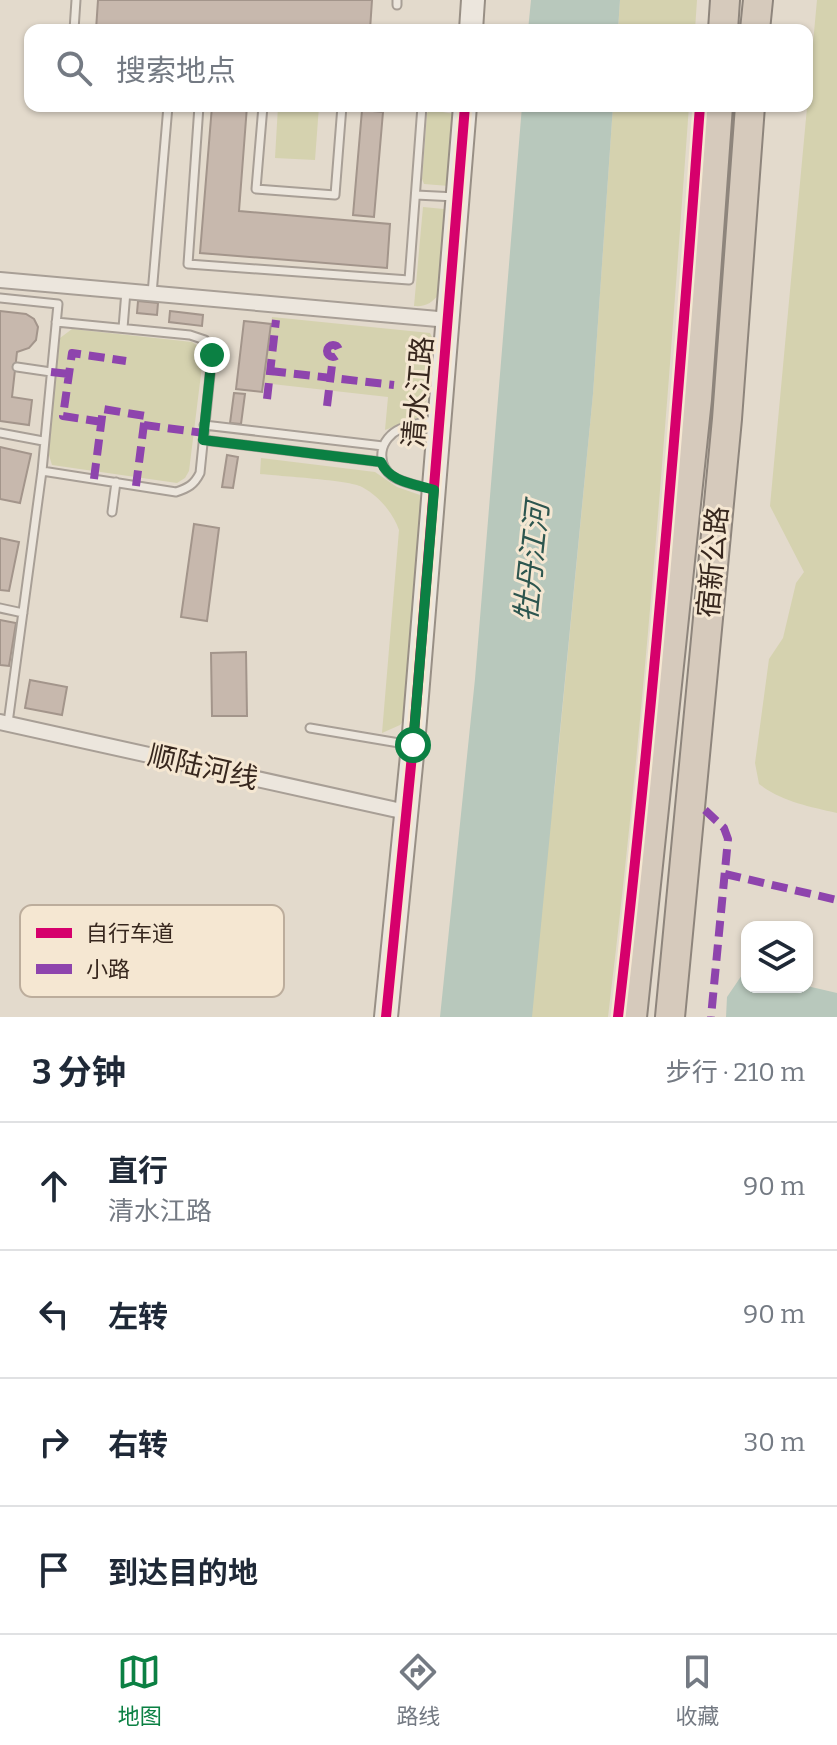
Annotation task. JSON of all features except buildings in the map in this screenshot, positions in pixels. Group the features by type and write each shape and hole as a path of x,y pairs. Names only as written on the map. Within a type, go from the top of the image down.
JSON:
{"highway":[{"path":"723,24 725,0"},
{"path":"756,24 758,0"},
{"name":"宿新公路","path":"632,1017 697,399 718,112"},
{"name":"宿新公路","path":"670,1017 727,419 750,112"}],"street":[{"path":"471,24 473,0"},
{"name":"清水江路","path":"386,1017 413,745 465,112"},
{"path":"0,280 449,320"},
{"name":"顺陆河线","path":"4,722 406,812"}],"lane":[{"path":"74,24 76,0"},
{"path":"152,294 167,112"},
{"path":"199,112 188,264 409,280 422,112"},
{"path":"262,112 256,189 335,195 342,112"},
{"path":"416,195 458,197"},
{"path":"123,328 126,291"},
{"path":"0,298 58,304 42,471 23,613 4,722"},
{"path":"42,471 176,492 188,488 200,473 212,355 205,340 190,335 56,322"},
{"path":"17,367 51,372"},
{"path":"434,490 397,479 385,472 381,462 383,446 400,429 440,419"},
{"path":"204,425 383,446"},
{"path":"0,433 43,441"},
{"path":"203,440 381,462"},
{"path":"112,512 116,482"},
{"path":"0,608 23,613"},
{"path":"310,728 413,745"}],"shaded area":[{"path":"620,0 697,0 695,24 618,24"},
{"path":"817,0 837,0 837,813 796,803 768,790 759,784 755,763 769,659 783,638 796,583 804,572 770,506 807,112 813,112 813,43"},
{"path":"278,112 319,112 315,160 275,158"},
{"path":"613,112 689,112 644,676 608,1017 526,1017 555,785 593,394"},
{"path":"427,113 454,114 449,186 424,184 422,179"},
{"path":"423,207 444,209 446,215 440,293 428,304 414,306"},
{"path":"272,317 430,333 433,339 425,415 385,430 388,397 263,383"},
{"path":"72,329 192,342 201,348 203,358 189,471 185,478 177,483 52,465 48,452 60,338"},
{"path":"261,458 375,472 397,487 420,495 422,507 404,720 400,725 382,733 399,530 396,524 380,500 362,487 329,480 260,474"}],"water":[{"path":"531,0 620,0 618,24 529,24"},
{"name":"牡丹江河","path":"522,112 613,112 593,394 532,1017 440,1017 475,679"},
{"path":"741,976 741,993 813,993 813,987 837,993 837,1017 726,1017 727,997"}],"marked path":[{"path":"267,399 276,320"},
{"path":"333,345 339,351 333,357 327,351 333,345"},
{"path":"102,422 63,416 72,353 126,361"},
{"path":"327,406 333,357"},
{"path":"270,371 394,385"},
{"path":"51,372 69,374"},
{"path":"94,479 103,409 145,416 136,486"},
{"path":"144,425 204,433"},
{"path":"705,810 724,828 728,839 711,1017"},
{"path":"725,874 837,900"}],"cycle path":[{"path":"386,1017 413,745 465,112"},
{"path":"618,1017 664,562 700,112"}],"route":[{"path":"212,355 203,440 381,462 385,472 397,479 434,490 413,745"}]}
